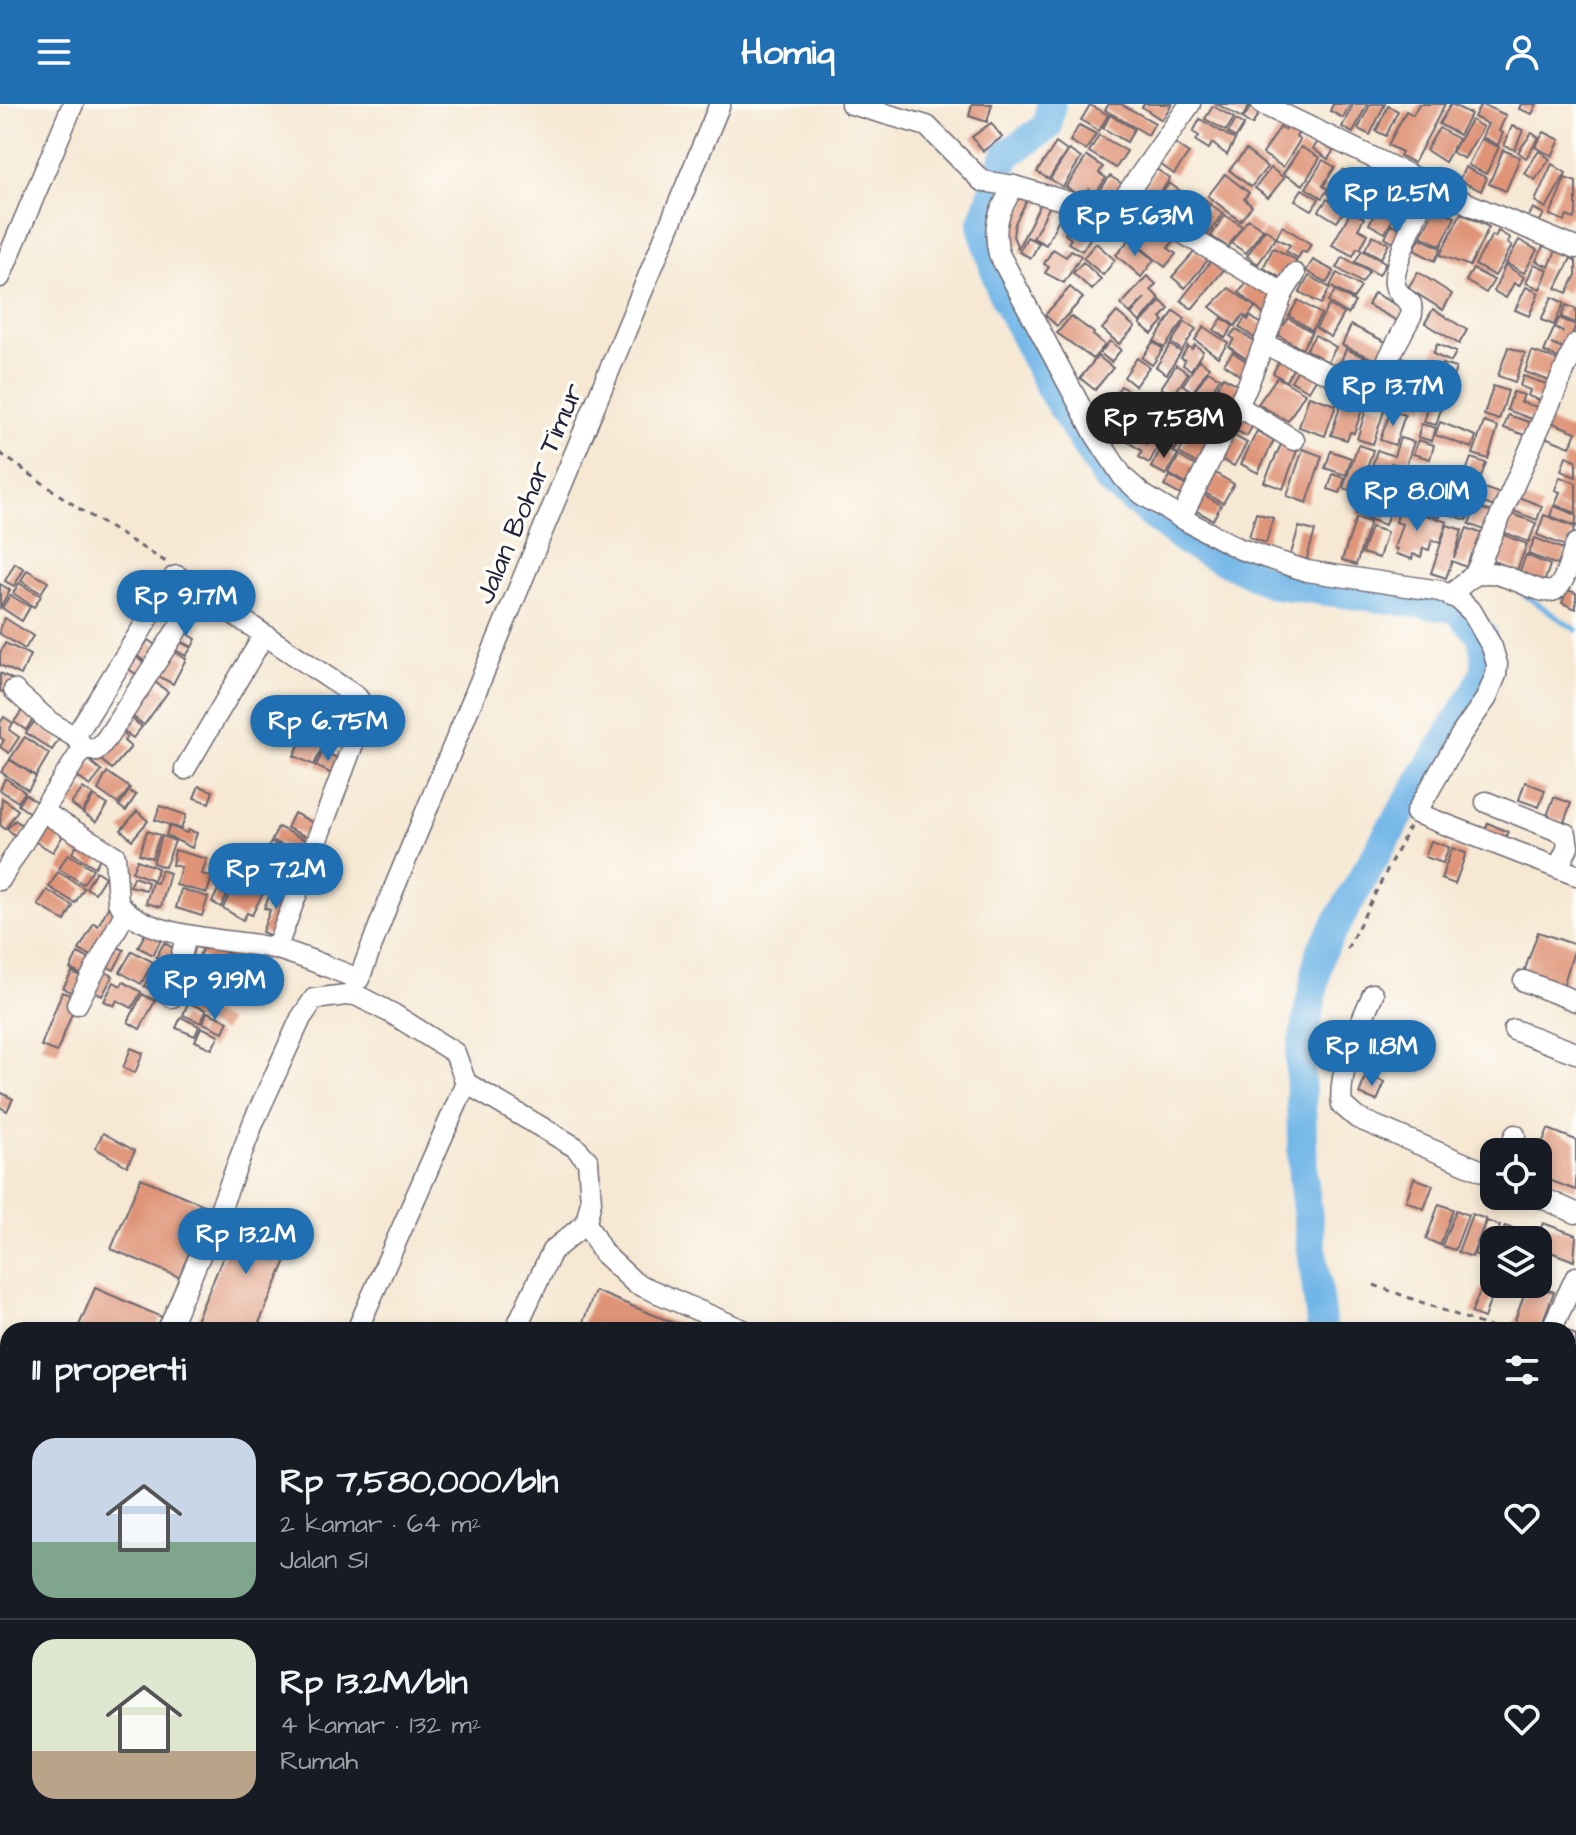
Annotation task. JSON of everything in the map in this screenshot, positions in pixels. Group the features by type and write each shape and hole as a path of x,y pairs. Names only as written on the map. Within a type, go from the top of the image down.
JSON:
{"street":[{"path":"0,277 73,104"},
{"name":"Jalan Bohar Timur","path":"357,986 388,903 720,104"},
{"path":"851,104 927,126 982,181 1011,186 1099,212 1112,210 1124,198 1190,104"},
{"path":"927,126 931,104"},
{"path":"1262,104 1429,186 1576,248"},
{"path":"1011,186 996,223 994,236 999,254 1082,412 1123,477 1142,494 1240,549 1307,571 1440,591 1458,600 1488,636 1495,654 1496,675 1486,699 1462,733 1416,813 1567,872 1566,834 1486,802"},
{"path":"1264,344 1360,388 1374,386 1411,316 1411,304 1396,289 1395,273 1429,186"},
{"path":"1124,198 1283,293"},
{"path":"1181,518 1238,406 1283,293 1295,274"},
{"path":"1458,600 1475,574 1576,344"},
{"path":"1238,406 1294,440"},
{"path":"1475,574 1500,574 1543,592 1552,592 1559,588 1576,544"},
{"path":"0,880 174,577 179,576 363,703 364,713 276,949"},
{"path":"14,690 39,713 96,751 202,591"},
{"path":"185,769 264,635"},
{"path":"42,811 115,856 117,898 126,911 186,936 276,949 357,986 393,1014 455,1053 466,1083 575,1147 588,1161 591,1201 586,1223 552,1251 519,1322"},
{"path":"77,1004 126,911"},
{"path":"172,997 186,936"},
{"path":"1524,981 1576,1001"},
{"path":"171,1322 254,1121 307,1007 314,999 357,986"},
{"path":"1373,994 1354,1039 1342,1089 1342,1105 1357,1118 1480,1170"},
{"path":"1514,1030 1576,1053"},
{"path":"361,1322 466,1083"},
{"path":"1552,1202 1576,1213"},
{"path":"586,1223 603,1253 635,1283 725,1322"},
{"path":"1555,1322 1576,1277"}],"path":[{"path":"0,453 81,510 160,558 179,576"},
{"path":"1347,949 1416,813"},
{"path":"1374,1285 1476,1322"}],"building":[{"path":"972,104 992,104 987,122 969,116"},
{"path":"1109,104 1121,104 1155,123 1148,135 1105,110"},
{"path":"1144,104 1172,104 1162,120 1142,107"},
{"path":"1217,104 1246,104 1249,106 1242,118"},
{"path":"1252,104 1261,110 1252,125 1243,119"},
{"path":"1333,104 1350,104 1343,118 1330,111"},
{"path":"1353,104 1367,104 1353,133 1342,127"},
{"path":"1370,104 1385,104 1370,135 1358,129"},
{"path":"1419,104 1445,104 1414,163 1388,145 1406,111 1413,115"},
{"path":"1451,104 1471,114 1459,135 1439,124"},
{"path":"1481,104 1506,115 1499,131 1503,133 1498,145 1482,137 1488,124 1474,117"},
{"path":"1521,104 1537,104 1532,114 1519,109"},
{"path":"1090,105 1108,115 1099,131 1081,120"},
{"path":"1213,106 1234,118 1226,131 1205,119"},
{"path":"1388,106 1398,111 1386,136 1376,131"},
{"path":"1110,115 1134,129 1127,142 1103,128"},
{"path":"1200,119 1235,140 1227,155 1212,143 1209,149 1196,141 1199,136 1193,132"},
{"path":"1236,120 1244,125 1236,138 1228,133"},
{"path":"1471,120 1483,127 1464,159 1452,152"},
{"path":"1290,121 1301,129 1296,137 1300,140 1283,167 1263,154 1280,127 1285,130"},
{"path":"991,123 1002,137 983,151 972,137"},
{"path":"1079,125 1096,134 1086,150 1070,141"},
{"path":"1512,126 1523,130 1515,150 1504,146"},
{"path":"1439,128 1458,139 1445,162 1426,150"},
{"path":"1544,132 1560,140 1552,156 1535,147"},
{"path":"1532,133 1539,138 1526,158 1518,152"},
{"path":"1099,135 1127,151 1116,168 1089,152"},
{"path":"1322,135 1337,145 1328,159 1313,149"},
{"path":"1481,139 1499,147 1486,174 1468,165"},
{"path":"1056,143 1067,151 1049,179 1037,172"},
{"path":"1174,143 1189,153 1174,174 1160,164"},
{"path":"1301,147 1320,158 1303,185 1283,174"},
{"path":"1069,150 1081,158 1063,187 1050,179"},
{"path":"1246,150 1267,167 1251,187 1229,170"},
{"path":"1503,150 1520,157 1506,191 1489,184"},
{"path":"1539,151 1550,159 1535,180 1524,173"},
{"path":"1087,156 1103,167 1099,173 1106,178 1095,194 1089,189 1083,198 1066,187"},
{"path":"1323,160 1335,167 1323,186 1328,189 1322,198 1306,188"},
{"path":"1552,164 1566,173 1546,208 1535,201"},
{"path":"1465,167 1487,178 1481,191 1459,180"},
{"path":"1271,168 1284,178 1268,198 1255,188"},
{"path":"1156,169 1170,178 1154,202 1141,192"},
{"path":"1343,170 1353,177 1338,200 1328,194"},
{"path":"1225,174 1249,193 1244,199 1252,206 1240,221 1208,196"},
{"path":"1110,176 1124,185 1113,201 1099,192"},
{"path":"1354,178 1363,183 1347,208 1339,202"},
{"path":"1565,178 1576,182 1576,215 1574,219 1567,216 1565,221 1550,215"},
{"path":"1169,183 1195,201 1199,195 1208,202 1189,229 1155,204"},
{"path":"1365,185 1378,192 1366,215 1353,208"},
{"path":"1302,189 1319,199 1312,210 1295,200"},
{"path":"1392,189 1405,196 1385,233 1369,224"},
{"path":"1031,193 1043,199 1018,248 1013,236 1015,223"},
{"path":"1327,199 1345,210 1337,222 1319,211"},
{"path":"1051,204 1063,211 1046,245 1033,238"},
{"path":"1210,204 1223,213 1207,236 1195,227"},
{"path":"1435,207 1455,217 1441,246 1421,236"},
{"path":"1533,208 1544,214 1538,224 1528,218"},
{"path":"1081,210 1100,223 1082,251 1068,243 1071,239 1065,234"},
{"path":"1351,211 1364,218 1358,229 1368,234 1353,256 1332,245"},
{"path":"1461,213 1489,227 1470,266 1440,255"},
{"path":"1225,215 1242,226 1228,247 1211,236"},
{"path":"1158,219 1178,236 1168,248 1176,254 1165,267 1132,240 1143,227 1148,231"},
{"path":"1248,219 1263,229 1246,253 1231,243"},
{"path":"1392,224 1409,233 1401,247 1385,238"},
{"path":"1282,226 1311,244 1306,253 1302,251 1298,258 1286,251 1290,245 1276,238"},
{"path":"1265,229 1276,237 1258,264 1247,256"},
{"path":"1498,231 1510,238 1507,243 1512,246 1495,276 1475,265 1492,235 1495,237"},
{"path":"1373,235 1389,244 1381,258 1365,249"},
{"path":"1027,237 1039,243 1031,258 1019,252"},
{"path":"1420,238 1441,248 1435,261 1414,250"},
{"path":"1130,239 1154,260 1141,277 1116,255"},
{"path":"1519,240 1537,250 1524,273 1506,263"},
{"path":"1545,242 1557,248 1549,267 1536,261"},
{"path":"1096,243 1115,260 1103,275 1083,258"},
{"path":"1273,248 1297,260 1285,280 1263,268"},
{"path":"1053,249 1066,257 1071,250 1081,256 1064,283 1045,273 1049,267 1044,264"},
{"path":"1196,250 1208,260 1185,288 1172,277"},
{"path":"1362,250 1386,263 1379,275 1355,262"},
{"path":"1215,256 1227,266 1192,309 1181,300"},
{"path":"1343,257 1369,272 1362,283 1337,268"},
{"path":"1571,258 1576,261 1576,275 1567,293 1556,288"},
{"path":"1313,260 1334,271 1327,283 1306,271"},
{"path":"1083,262 1101,279 1092,290 1073,273"},
{"path":"1534,264 1548,270 1540,289 1526,283"},
{"path":"1505,265 1524,277 1519,286 1514,283 1506,298 1494,291"},
{"path":"1473,269 1494,280 1486,293 1466,281"},
{"path":"1418,272 1452,294 1443,310 1408,288"},
{"path":"1337,273 1361,287 1353,299 1330,286"},
{"path":"1147,276 1156,284 1151,290 1160,299 1140,322 1131,314 1145,298 1130,313 1121,305"},
{"path":"1253,276 1279,298 1264,315 1239,292"},
{"path":"1309,276 1330,288 1321,304 1300,292"},
{"path":"1070,287 1083,298 1057,326 1045,315"},
{"path":"1526,287 1539,293 1529,316 1515,310"},
{"path":"1229,288 1255,307 1247,318 1243,315 1235,326 1210,307"},
{"path":"1335,291 1355,302 1348,314 1328,302"},
{"path":"1374,293 1410,312 1403,324 1368,305"},
{"path":"1552,297 1564,303 1554,325 1541,320"},
{"path":"1298,300 1321,314 1312,330 1289,316"},
{"path":"1161,301 1169,309 1161,318 1164,321 1152,334 1140,324"},
{"path":"1329,305 1344,314 1331,337 1316,328"},
{"path":"1566,305 1576,309 1576,323 1561,317"},
{"path":"1433,309 1467,330 1459,344 1425,323"},
{"path":"1174,311 1185,319 1164,348 1154,341"},
{"path":"1117,312 1135,327 1119,344 1102,329"},
{"path":"1071,316 1105,345 1093,359 1057,333"},
{"path":"1250,316 1265,327 1257,340 1239,327"},
{"path":"1222,318 1233,326 1225,338 1214,330"},
{"path":"1288,318 1312,332 1302,349 1275,330 1280,323 1284,325"},
{"path":"1559,318 1576,325 1566,349 1551,344 1567,351 1563,360 1544,352 1554,328 1564,332 1555,327"},
{"path":"1185,322 1196,329 1182,350 1171,343"},
{"path":"1351,325 1386,342 1377,361 1342,345"},
{"path":"1204,327 1228,343 1218,357 1195,340"},
{"path":"1236,329 1260,345 1251,362 1229,347 1234,339 1230,336"},
{"path":"1315,335 1336,347 1328,362 1306,350"},
{"path":"1110,341 1121,350 1111,362 1100,353"},
{"path":"1153,342 1163,349 1152,365 1142,358"},
{"path":"1437,344 1456,352 1451,362 1433,354"},
{"path":"1170,345 1181,352 1167,374 1156,367"},
{"path":"1195,345 1203,351 1191,370 1183,365 1185,360 1181,358 1188,346 1192,349"},
{"path":"1508,347 1525,353 1515,382 1498,376"},
{"path":"1346,349 1380,364 1373,379 1340,363"},
{"path":"1532,351 1560,361 1553,382 1525,372"},
{"path":"1233,352 1251,365 1242,377 1224,364"},
{"path":"1098,356 1113,368 1095,390 1080,378"},
{"path":"1282,356 1296,364 1286,381 1273,373"},
{"path":"1402,357 1421,365 1414,383 1395,376"},
{"path":"1137,358 1149,367 1135,386 1124,377"},
{"path":"1199,360 1209,367 1193,392 1183,385"},
{"path":"1301,364 1319,374 1309,391 1291,381"},
{"path":"1442,364 1456,368 1447,397 1433,393"},
{"path":"1176,365 1188,373 1173,396 1161,388"},
{"path":"1422,369 1436,373 1425,409 1411,405"},
{"path":"1208,371 1220,378 1199,411 1187,403"},
{"path":"1523,376 1549,385 1544,402 1528,396 1530,390 1520,386"},
{"path":"1223,377 1244,388 1232,410 1211,399"},
{"path":"1277,377 1305,393 1288,421 1258,404"},
{"path":"1394,378 1413,385 1407,400 1393,394 1395,389 1390,388"},
{"path":"1121,386 1132,394 1122,408 1111,400"},
{"path":"1493,386 1508,391 1499,420 1484,415"},
{"path":"1513,392 1524,395 1521,402 1540,408 1535,420 1507,410"},
{"path":"1432,395 1444,399 1436,425 1424,422"},
{"path":"1309,396 1336,405 1325,436 1299,427"},
{"path":"1343,397 1364,404 1354,433 1350,432 1347,440 1331,435"},
{"path":"1208,401 1230,413 1222,426 1201,414"},
{"path":"1109,402 1121,411 1110,426 1098,417"},
{"path":"1368,403 1385,408 1373,444 1357,439"},
{"path":"1391,410 1405,415 1395,445 1380,440"},
{"path":"1236,412 1255,421 1247,436 1228,427"},
{"path":"1508,415 1532,423 1528,436 1504,428"},
{"path":"1200,416 1220,428 1213,440 1193,429"},
{"path":"1548,421 1576,432 1570,447 1542,436"},
{"path":"1440,422 1476,436 1472,448 1435,435"},
{"path":"1484,422 1498,427 1488,459 1473,454"},
{"path":"1159,423 1182,440 1175,450 1152,433"},
{"path":"1421,424 1436,428 1432,441 1418,437"},
{"path":"1134,431 1146,444 1151,435 1161,441 1149,463 1139,457 1142,451 1127,441"},
{"path":"1191,431 1214,444 1201,466 1179,453"},
{"path":"1257,431 1274,440 1258,473 1241,464"},
{"path":"1227,432 1247,443 1234,466 1214,456"},
{"path":"1400,438 1414,442 1405,468 1391,463 1388,472 1372,467 1377,450 1394,456"},
{"path":"1283,440 1299,445 1283,489 1264,482"},
{"path":"1418,440 1434,445 1430,459 1413,454"},
{"path":"1358,445 1373,450 1359,493 1343,488"},
{"path":"1162,446 1178,454 1166,475 1151,467"},
{"path":"1303,449 1322,456 1307,503 1287,496"},
{"path":"1331,451 1351,458 1346,475 1325,468"},
{"path":"1179,456 1203,470 1193,488 1169,474"},
{"path":"1566,456 1576,460 1576,477 1561,471"},
{"path":"1471,458 1486,463 1478,485 1463,480"},
{"path":"1424,467 1447,474 1443,487 1420,480"},
{"path":"1210,470 1234,484 1223,503 1200,490"},
{"path":"1370,472 1386,477 1380,494 1365,489"},
{"path":"1333,474 1345,478 1340,493 1328,489"},
{"path":"1170,476 1191,489 1186,498 1164,486"},
{"path":"1560,477 1576,483 1576,513 1555,505 1560,492 1555,490"},
{"path":"1423,484 1450,493 1446,507 1418,498"},
{"path":"1462,485 1477,490 1467,520 1451,515"},
{"path":"1481,487 1504,495 1499,509 1476,500"},
{"path":"1199,492 1221,505 1213,520 1189,507"},
{"path":"1363,492 1377,497 1374,505 1390,510 1385,525 1356,514"},
{"path":"1516,496 1542,506 1537,520 1511,510"},
{"path":"1422,501 1443,508 1440,517 1418,511"},
{"path":"1476,506 1496,514 1489,532 1469,524"},
{"path":"1554,506 1576,515 1576,526 1550,516"},
{"path":"1400,507 1447,522 1440,543 1432,540 1429,550 1423,548 1421,557 1413,554 1412,559 1396,554 1397,549 1394,548 1402,524 1396,522"},
{"path":"1256,513 1273,518 1266,543 1249,537"},
{"path":"1510,513 1536,523 1529,542 1503,532"},
{"path":"1544,515 1575,527 1568,547 1537,535"},
{"path":"1356,518 1370,522 1356,565 1342,560"},
{"path":"1447,525 1462,530 1454,558 1467,528 1488,536 1480,558 1471,555 1466,567 1452,561 1446,578 1431,573"},
{"path":"1299,527 1315,531 1306,561 1290,557"},
{"path":"1371,527 1387,532 1379,558 1362,553"},
{"path":"1501,534 1527,544 1517,570 1491,560"},
{"path":"1535,538 1566,550 1560,566 1528,554"},
{"path":"1526,555 1550,565 1544,583 1519,573"},
{"path":"15,563 24,569 14,586 5,581"},
{"path":"27,570 48,582 41,593 21,581"},
{"path":"19,583 41,596 34,607 13,593"},
{"path":"0,584 10,590 0,607"},
{"path":"1567,590 1576,593 1576,609 1562,603"},
{"path":"10,595 30,607 22,621 2,608"},
{"path":"5,618 33,636 25,649 0,634"},
{"path":"180,629 196,639 192,647 175,638"},
{"path":"175,639 191,648 186,656 171,648"},
{"path":"148,640 161,649 151,665 137,656"},
{"path":"5,643 30,655 21,675 0,665 0,653"},
{"path":"170,650 186,659 173,684 156,675"},
{"path":"135,656 149,666 142,678 127,668"},
{"path":"0,673 12,679 5,693 0,691"},
{"path":"151,679 168,692 144,725 132,716 148,695 142,690"},
{"path":"23,709 34,717 26,730 14,722"},
{"path":"126,714 142,727 133,738 116,726"},
{"path":"4,717 13,723 9,730 19,737 9,753 0,747 4,740 0,737 0,723"},
{"path":"34,722 59,739 52,750 26,733"},
{"path":"307,727 327,737 314,765 294,756"},
{"path":"118,729 127,737 124,741 131,747 112,769 95,755"},
{"path":"25,737 49,754 36,776 10,759"},
{"path":"323,751 341,760 334,775 316,766"},
{"path":"86,758 102,771 90,786 73,773"},
{"path":"10,760 36,777 28,790 1,772"},
{"path":"107,772 130,788 118,804 98,790"},
{"path":"5,778 25,792 18,802 0,790"},
{"path":"1525,782 1545,790 1539,807 1519,800"},
{"path":"199,786 213,791 209,803 194,798"},
{"path":"83,788 93,795 82,812 71,804"},
{"path":"129,791 136,795 126,811 119,806"},
{"path":"25,794 40,804 33,815 18,805"},
{"path":"94,796 108,805 96,822 83,813"},
{"path":"1554,797 1571,803 1564,822 1547,816"},
{"path":"2,798 18,810 5,829 0,825"},
{"path":"160,806 186,815 181,829 155,820"},
{"path":"137,811 148,821 132,840 121,830"},
{"path":"294,813 318,825 311,839 287,828"},
{"path":"15,820 26,828 18,838 7,829"},
{"path":"43,821 64,834 53,852 32,840"},
{"path":"1488,823 1508,832 1504,841 1484,832"},
{"path":"169,826 187,833 188,830 197,833 192,848 166,835"},
{"path":"278,827 310,842 304,856 272,840"},
{"path":"147,831 160,835 152,858 139,854"},
{"path":"162,836 175,841 165,867 153,863"},
{"path":"80,840 103,853 95,867 72,853"},
{"path":"1431,841 1449,847 1443,863 1425,857"},
{"path":"271,842 295,854 290,863 266,851"},
{"path":"1452,848 1466,853 1455,884 1441,879"},
{"path":"175,850 207,859 202,874 212,877 207,893 176,885 181,867 172,865"},
{"path":"256,851 294,870 287,886 248,868"},
{"path":"68,854 93,869 83,884 59,869"},
{"path":"137,860 158,868 153,880 132,872"},
{"path":"225,862 241,869 231,887 222,883 224,877 219,874"},
{"path":"243,869 268,883 252,915 247,913 243,920 223,908"},
{"path":"161,870 170,873 161,907 146,903 152,882 157,883"},
{"path":"96,871 105,877 95,893 86,888"},
{"path":"58,872 84,888 75,903 49,887"},
{"path":"133,877 148,882 146,890 130,886"},
{"path":"221,884 230,889 221,907 212,902"},
{"path":"273,887 293,895 276,938 262,932 270,910 264,908"},
{"path":"181,889 208,897 202,916 176,908"},
{"path":"47,890 73,906 65,921 38,905"},
{"path":"110,904 124,911 97,959 79,950 94,923 98,926"},
{"path":"146,932 161,940 153,955 138,947"},
{"path":"1538,932 1576,945 1562,989 1523,975"},
{"path":"164,943 179,951 171,965 156,957"},
{"path":"205,943 235,957 230,969 199,956"},
{"path":"114,945 124,950 114,970 104,965"},
{"path":"132,951 153,962 141,984 120,972"},
{"path":"78,953 95,962 86,977 70,969"},
{"path":"238,955 247,959 240,975 231,971"},
{"path":"249,960 265,967 259,981 243,975"},
{"path":"157,962 170,969 164,979 172,983 162,1002 155,998 157,993 144,986"},
{"path":"203,963 228,974 222,988 197,977"},
{"path":"101,970 113,976 102,996 91,990"},
{"path":"72,972 86,979 77,995 63,988"},
{"path":"231,975 247,982 240,997 225,989"},
{"path":"114,982 121,986 123,982 141,992 132,1008 117,1000 114,1006 104,1001"},
{"path":"197,987 217,995 212,1006 192,998"},
{"path":"62,992 78,998 57,1052 41,1046"},
{"path":"142,994 155,1001 140,1029 128,1022"},
{"path":"188,1003 206,1010 201,1023 183,1015"},
{"path":"207,1012 228,1021 223,1032 203,1023"},
{"path":"181,1017 199,1026 195,1036 176,1028"},
{"path":"201,1027 219,1035 212,1049 195,1041"},
{"path":"131,1048 143,1053 135,1073 123,1068"},
{"path":"1366,1075 1385,1082 1377,1101 1359,1094"},
{"path":"0,1092 13,1099 7,1111 0,1107"},
{"path":"1548,1129 1576,1140 1576,1190 1552,1181 1552,1138 1544,1138"},
{"path":"103,1133 135,1151 127,1166 95,1148"},
{"path":"141,1178 209,1207 179,1277 111,1249"},
{"path":"1414,1178 1433,1185 1424,1209 1406,1201"},
{"path":"1439,1204 1453,1209 1440,1245 1426,1239"},
{"path":"1456,1210 1468,1215 1455,1250 1442,1246"},
{"path":"243,1211 297,1235 259,1322 195,1322"},
{"path":"1472,1214 1486,1219 1483,1226 1480,1226 1472,1257 1458,1252"},
{"path":"1552,1226 1576,1235 1574,1261 1552,1252"},
{"path":"1480,1239 1480,1256 1474,1254"},
{"path":"95,1288 162,1317 160,1322 80,1322"},
{"path":"595,1291 671,1322 583,1322"},
{"path":"1480,1291 1480,1298 1491,1298 1484,1318 1471,1313"},
{"path":"1523,1298 1552,1298 1542,1322 1514,1322"}],"waterway":[{"path":"1051,104 1047,127 1006,155 982,225 1001,290 1051,389 1107,479 1188,543 1274,584 1456,608 1482,635 1487,667 1475,693 1388,834 1320,953 1300,1060 1303,1178 1321,1322"},
{"path":"1520,592 1576,630"}]}
